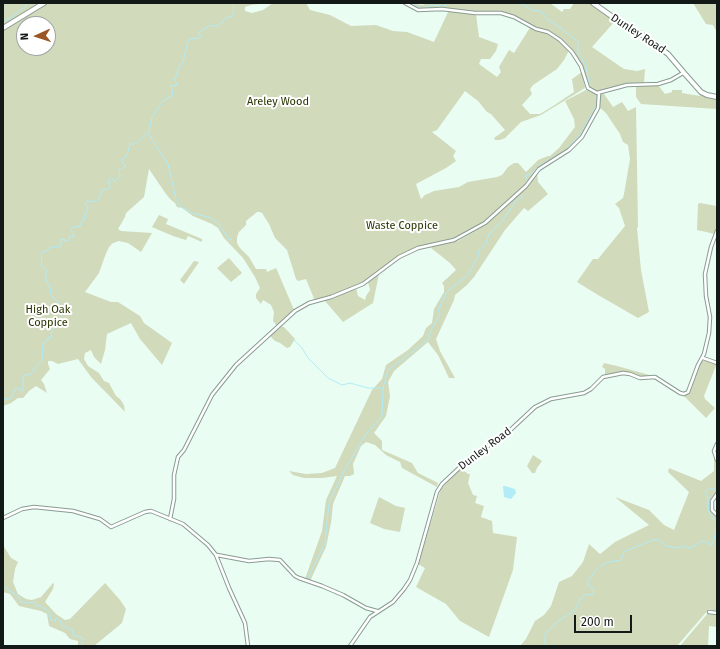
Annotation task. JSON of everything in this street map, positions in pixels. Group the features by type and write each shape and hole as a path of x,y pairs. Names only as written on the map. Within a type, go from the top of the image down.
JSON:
{"main road":[{"path":"3,28 44,3"},
{"name":"Dunley Road","path":"593,3 668,54 704,94 717,96"}],"street":[{"path":"405,3 418,10 442,9 475,13 500,12 514,17 536,29 546,31 559,39 568,48 579,62 588,88 599,94 624,86 664,83 684,73"},
{"path":"170,519 174,499 174,474 178,457 184,450 212,395 236,365 287,318 308,303 331,297 363,284 399,257 418,248 454,240 485,223 526,186 539,169 569,150 582,136 598,108 599,94"},
{"path":"717,231 711,247 705,274 710,326 703,358 717,362"},
{"name":"Dunley Road","path":"350,646 370,617 390,605 410,580 417,563 437,492 442,484 472,456 505,434 535,407 551,399 583,394 604,376 623,373 640,378 654,377 675,391 686,394 689,390 698,365 703,358"},
{"path":"717,444 714,453 717,460"},
{"path":"717,494 712,501 712,510 717,515"},
{"path":"3,518 26,508 34,507 73,511 100,519 111,527 148,512 154,512 188,528 216,554 229,588 245,622 248,646"},
{"path":"216,554 249,561 269,559 280,560 295,576 343,595 366,608 378,611"},
{"path":"709,612 717,613"}],"green space":[{"path":"3,3 267,3 245,7 245,11 252,13 263,10 273,3 306,3 310,10 330,15 351,26 376,25 393,31 407,32 434,42 449,10 476,14 479,37 498,44 496,51 490,59 481,59 479,64 497,77 501,72 499,67 509,50 514,53 531,26 555,37 569,50 557,69 533,85 530,89 532,94 522,105 530,114 540,114 574,92 572,79 582,72 585,88 541,115 521,122 505,138 500,140 495,140 494,138 505,130 478,101 465,91 437,130 432,132 456,151 453,156 456,161 416,184 421,199 425,195 434,191 459,187 468,182 497,177 502,175 508,167 514,163 518,163 526,172 538,160 550,156 559,148 575,127 574,119 565,101 586,90 597,95 597,105 582,135 569,148 540,167 531,182 537,173 538,182 548,194 528,211 524,208 505,230 474,277 455,295 436,339 440,351 455,378 449,378 438,355 428,342 394,371 388,382 390,396 386,416 374,433 382,441 382,450 412,463 418,473 438,483 437,487 402,468 400,462 386,455 375,445 366,442 361,446 353,464 354,474 345,476 333,504 326,547 310,581 305,579 322,531 326,500 337,476 304,478 293,475 289,471 306,474 322,473 335,468 372,390 382,379 386,365 408,350 423,336 426,328 432,323 434,309 444,292 444,286 442,283 456,270 450,263 431,248 432,246 458,241 484,226 498,214 506,204 505,203 496,214 483,224 465,234 449,241 418,247 401,254 363,283 340,293 315,301 306,279 298,281 296,279 287,250 275,238 262,213 257,212 246,221 246,225 239,232 237,243 249,257 256,269 266,269 267,272 276,268 277,270 294,310 277,326 273,321 274,312 271,305 263,300 261,304 256,298 256,294 260,288 243,258 224,238 218,228 193,216 182,208 177,207 149,169 144,197 126,213 118,229 121,231 152,233 141,252 128,243 119,241 113,243 109,247 99,273 85,292 111,302 118,302 140,316 144,323 172,343 162,365 140,339 131,323 107,334 101,364 94,357 91,350 85,353 84,359 88,366 99,373 104,381 109,383 116,396 124,405 125,412 91,377 78,359 58,364 48,361 50,369 41,380 47,393 36,386 23,398 18,398 3,406"},
{"path":"407,3 422,5 429,3 550,3 562,12 564,9 570,9 574,3 591,3 616,20 592,47 624,69 637,71 645,69 644,83 598,92 589,89 577,57 560,38 548,31 536,28 515,17 501,12 471,12 446,8 419,10"},
{"path":"693,3 717,3 717,32 713,25 706,24"},
{"path":"658,85 665,94 672,92 672,90 682,90 682,93 700,96 700,93 717,98 717,109 641,104 636,97 636,86"},
{"path":"600,94 604,94 613,107 622,102 628,111 636,107 637,228 641,270 649,312 638,318 577,282 593,259 598,259 625,226 619,208 615,204 623,198 624,194 630,159 628,145 623,142 620,134 606,113 600,108 584,134 599,108"},
{"path":"700,203 717,206 717,229 715,234 697,230 698,204"},
{"path":"159,215 168,219 166,224 202,239 202,242 188,236 186,240 152,227"},
{"path":"229,258 242,273 231,282 217,268"},
{"path":"194,261 199,262 184,284 180,280"},
{"path":"379,274 373,303 343,322 325,301 356,288 358,296 365,300 370,290 368,282"},
{"path":"280,326 284,327 295,339 290,347 287,348 275,341 270,336"},
{"path":"701,361 717,363 704,396 705,399 715,408 706,418 684,396 691,390"},
{"path":"604,363 653,376 640,377 627,372 605,375 605,369 602,367"},
{"path":"533,455 542,461 535,473 532,473 527,466"},
{"path":"714,456 717,463 717,493 711,502 711,506 712,511 717,517 717,612 709,609 677,646 520,646 526,639 535,621 544,615 551,606 559,582 572,576 583,562 589,544 600,554 615,542 649,525 615,497 649,510 664,525 674,530 689,492 668,472 669,468 701,481 714,471"},
{"path":"460,468 470,474 468,483 473,495 477,496 475,503 484,506 481,517 492,521 493,533 517,537 513,570 489,637 460,621 446,604 416,587 425,568 418,564 441,489"},
{"path":"379,497 396,506 405,508 400,532 384,529 370,523"},
{"path":"3,545 11,558 18,562 15,569 13,582 18,594 26,599 32,600 41,597 53,583 53,589 45,602 56,614 65,620 70,619 105,583 126,609 122,623 94,646 78,646 78,641 70,639 65,633 49,626 47,614 41,611 19,606 10,594 3,592"},
{"path":"708,613 717,614 717,627 709,626 708,646 680,646"}],"water":[{"path":"503,486 515,489 516,493 511,499 504,497"}],"waterway":[{"path":"3,21 11,18 29,3"},
{"path":"149,132 152,117 163,101 173,95 171,85 175,86 177,84 174,79 183,62 188,41 190,39 199,38 201,36 199,33 204,29 212,25 218,26 226,18 232,16 234,13 233,3"},
{"path":"411,3 421,9 431,5 445,6 447,3"},
{"path":"516,3 522,4 534,11 537,10 542,12 547,19 578,42 578,51 586,66 590,88"},
{"path":"593,111 597,105 597,95"},
{"path":"586,124 592,114"},
{"path":"529,180 526,178 526,175 530,175 539,166 566,150 581,134 585,126"},
{"path":"148,133 168,164 176,199 180,206 192,213 211,218 217,222 229,239 232,240"},
{"path":"3,399 10,399 16,388 23,391 23,377 26,374 31,374 42,360 43,343 50,339 52,331 62,317 59,303 51,295 50,287 46,280 46,269 41,266 42,252 47,251 49,248 61,246 61,239 68,241 70,236 74,237 71,230 73,227 80,226 84,221 85,214 88,209 85,205 86,202 95,202 99,198 102,190 110,187 110,184 108,183 109,180 112,178 115,182 120,176 119,170 126,166 122,162 122,159 127,155 130,144 135,144 148,133"},
{"path":"308,578 325,543 329,503 343,473 364,437 382,416 383,388 388,370 429,339 430,337 428,336 440,314 438,311 446,293 467,276 478,257 479,250 486,244 489,234 501,222 516,201 524,195"},
{"path":"293,339 302,348 308,358 328,378 342,385 350,383 368,388 383,388"},
{"path":"717,490 710,488 705,492 709,500 708,510 712,518 717,522"},
{"path":"542,646 545,645 545,634 557,622 575,610 581,598 585,595 593,594 594,589 588,585 588,581 603,564 621,560 624,552 653,540 659,540 666,546 676,548 685,546 688,548 693,547 704,541 711,545 714,540 717,524"},
{"path":"3,586 19,597 21,602 35,602 37,607 39,605 46,609 51,615 50,619 55,621 56,618 60,620 62,626 73,630 72,634 84,639 81,644 82,646"}],"park label":[{"name":"Areley Wood","path":"278,102"},
{"name":"Waste Coppice","path":"402,226"},
{"name":"High Oak Coppice","path":"48,316"}]}
